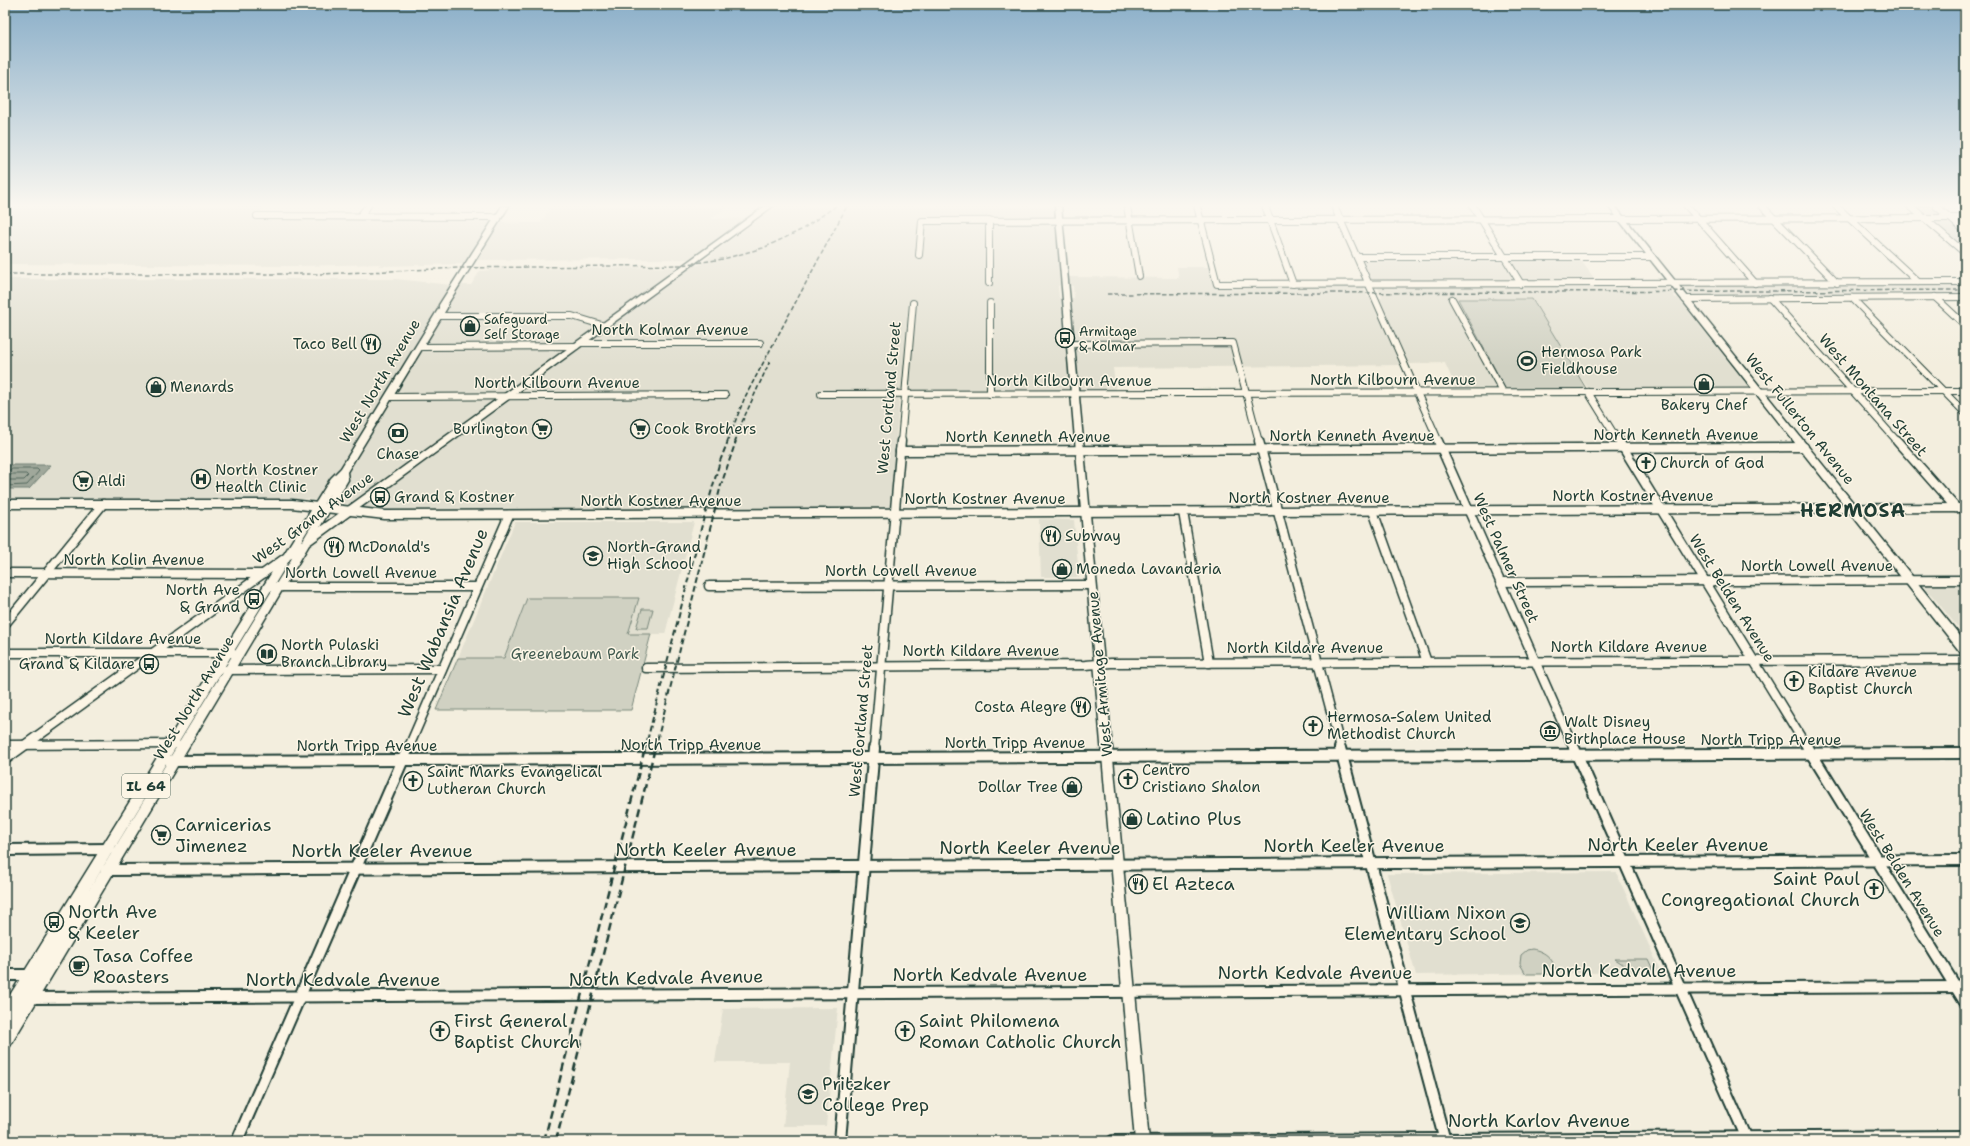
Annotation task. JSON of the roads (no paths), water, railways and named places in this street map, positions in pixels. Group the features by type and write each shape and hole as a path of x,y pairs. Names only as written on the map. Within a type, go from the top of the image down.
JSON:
{"main road":[{"name":"West North Avenue","path":"5,1041 241,652 274,587 287,556 343,480 344,472 389,396 438,316 444,308 449,305 476,259"},
{"name":"West Grand Avenue","path":"5,760 348,511 699,259"},
{"name":"West Armitage Avenue","path":"1063,259 1142,1141"},
{"name":"West Fullerton Avenue","path":"1654,259 1965,650"},
{"name":"West North Avenue","path":"5,1016 228,653 307,541 323,507"}],"street":[{"path":"989,259 989,283"},
{"path":"1136,259 1139,276"},
{"path":"1211,259 1217,284 1965,282"},
{"path":"1284,259 1293,284"},
{"name":"West Palmer Street","path":"1357,259 1747,1139"},
{"path":"1506,259 1521,284"},
{"path":"1734,259 1755,283"},
{"path":"1814,259 1837,283"},
{"path":"1894,259 1918,282"},
{"path":"1685,299 1965,297"},
{"name":"West Montana Street","path":"1770,298 1956,508"},
{"path":"1852,298 1965,412"},
{"path":"1935,298 1965,325"},
{"path":"1452,299 1503,392"},
{"name":"West Cortland Street","path":"840,1141 913,303"},
{"path":"990,303 990,394"},
{"path":"438,316 572,316 605,326"},
{"name":"North Kolmar Avenue","path":"420,347 760,343"},
{"path":"1070,344 1232,344 1445,1140"},
{"name":"North Kilbourn Avenue","path":"822,394 1965,391"},
{"name":"West Belden Avenue","path":"1588,392 1878,861 1960,986 1965,1002"},
{"name":"North Kilbourn Avenue","path":"389,396 725,395"},
{"name":"North Kenneth Avenue","path":"900,451 1804,447"},
{"name":"North Kostner Avenue","path":"5,504 272,504 323,507 385,515 894,514 1965,508"},
{"path":"5,624 103,504"},
{"path":"1373,511 1427,662"},
{"path":"1183,512 1209,663"},
{"name":"West Wabansia Avenue","path":"237,1141 509,515"},
{"name":"North Kolin Avenue","path":"5,574 262,574"},
{"name":"North Lowell Avenue","path":"1500,582 1965,580"},
{"name":"North Lowell Avenue","path":"709,586 1092,585"},
{"name":"North Lowell Avenue","path":"274,587 477,587"},
{"name":"North Kildare Avenue","path":"5,653 241,652"},
{"name":"North Kildare Avenue","path":"646,668 1318,662 1965,660"},
{"path":"218,670 442,668"},
{"path":"5,746 184,744"},
{"name":"North Tripp Avenue","path":"162,761 1965,753"},
{"path":"5,850 121,849"},
{"name":"North Keeler Avenue","path":"95,870 1965,860"},
{"path":"5,976 45,975"},
{"name":"North Kedvale Avenue","path":"16,998 1960,986"},
{"name":"North Karlov Avenue","path":"1113,1141 1747,1139 1965,1136"}],"water":[{"path":"10,465 51,465 29,489 5,489 5,469"}],"railway":[{"path":"5,274 320,274 460,268 681,265 720,259"},
{"path":"727,442 745,397 818,259"},
{"path":"1107,294 1965,290"},
{"path":"735,442 742,422 770,361"},
{"path":"645,749 703,521 720,461 728,441"},
{"path":"655,749 721,485 736,441"},
{"path":"544,1141 645,748"},
{"path":"556,1141 655,748"}],"place":[{"name":"Safeguard Self Storage","path":"470,326"},
{"name":"Armitage & Kolmar","path":"1065,338"},
{"name":"Taco Bell","path":"371,344"},
{"name":"Hermosa Park Fieldhouse","path":"1527,361"},
{"name":"Bakery Chef","path":"1704,384"},
{"name":"Menards","path":"156,387"},
{"name":"Burlington","path":"542,429"},
{"name":"Cook Brothers","path":"640,429"},
{"name":"Chase","path":"398,433"},
{"name":"Church of God","path":"1646,463"},
{"name":"North Kostner Health Clinic","path":"201,479"},
{"name":"Aldi","path":"83,481"},
{"name":"Grand & Kostner","path":"380,497"},
{"name":"Subway","path":"1051,536"},
{"name":"McDonald's","path":"334,547"},
{"name":"North-Grand High School","path":"593,556"},
{"name":"Moneda Lavanderia","path":"1062,569"},
{"name":"North Ave & Grand","path":"254,599"},
{"name":"North Pulaski Branch Library","path":"267,654"},
{"name":"Grand & Kildare","path":"149,664"},
{"name":"Kildare Avenue Baptist Church","path":"1794,681"},
{"name":"Costa Alegre","path":"1081,707"},
{"name":"Hermosa-Salem United Methodist Church","path":"1313,726"},
{"name":"Walt Disney Birthplace House","path":"1550,731"},
{"name":"Centro Cristiano Shalon","path":"1128,779"},
{"name":"Saint Marks Evangelical Lutheran Church","path":"413,781"},
{"name":"Dollar Tree","path":"1072,787"},
{"name":"Latino Plus","path":"1132,819"},
{"name":"Carnicerias Jimenez","path":"161,835"},
{"name":"El Azteca","path":"1138,884"},
{"name":"Saint Paul Congregational Church","path":"1874,889"},
{"name":"North Ave & Keeler","path":"54,922"},
{"name":"William Nixon Elementary School","path":"1520,923"},
{"name":"Tasa Coffee Roasters","path":"79,966"},
{"name":"First General Baptist Church","path":"440,1031"},
{"name":"Saint Philomena Roman Catholic Church","path":"905,1031"},
{"name":"Pritzker College Prep","path":"808,1094"}],"district":[{"name":"HERMOSA","path":"1853,510"}],"park label":[{"name":"Greenebaum Park","path":"575,654"}]}
